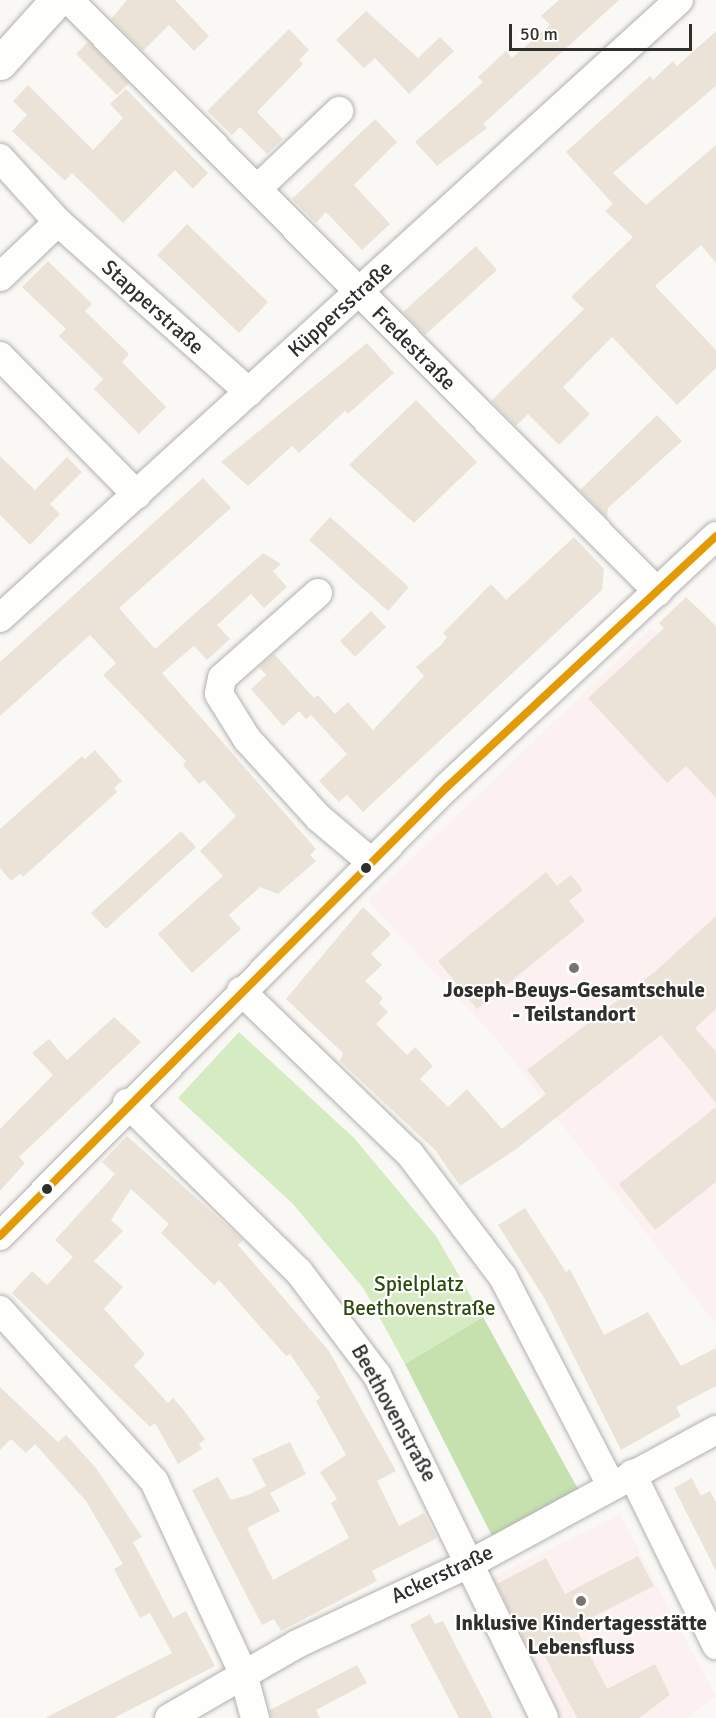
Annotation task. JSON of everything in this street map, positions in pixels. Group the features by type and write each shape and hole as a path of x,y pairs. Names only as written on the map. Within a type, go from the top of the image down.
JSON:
{"street":[{"path":"4,47 57,0"},
{"name":"Fredestraße","path":"69,0 658,592"},
{"name":"Küppersstraße","path":"0,618 679,0"},
{"path":"258,188 339,111"},
{"name":"Stapperstraße","path":"0,158 58,222 249,392"},
{"path":"0,278 58,222"},
{"path":"0,356 137,495"},
{"path":"0,1236 127,1103 371,862 716,536"},
{"path":"318,593 222,678 219,694 247,739 319,818 371,862"},
{"path":"241,991 410,1154 503,1277 716,1645"},
{"name":"Beethovenstraße","path":"127,1103 232,1203 339,1319 377,1375 473,1562 544,1718"},
{"path":"0,1310 154,1481 243,1673 255,1718"},
{"name":"Ackerstraße","path":"169,1718 243,1673 473,1562 716,1430"}],"shaded area":[{"name":"Joseph-Beuys-Gesamtschule - Teilstandort","path":"652,627 716,696 716,1324 494,1036 368,901"},
{"name":"Inklusive Kindertagesstätte Lebensfluss","path":"620,1515 716,1697 686,1718 552,1718 488,1579"}],"green space":[{"name":"Spielplatz Beethovenstraße","path":"239,1032 354,1138 436,1236 483,1317 405,1364 364,1289 293,1204 178,1098"},
{"path":"483,1317 578,1489 492,1536 405,1364"}],"building":[{"path":"127,0 175,0 209,36 194,51 169,25 143,51 111,19"},
{"path":"559,0 619,0 483,124 487,128 437,166 415,142 483,82 478,77 506,51 512,58 550,25 541,16"},
{"path":"366,11 418,58 440,37 454,51 409,94 375,58 364,68 336,40"},
{"path":"289,29 309,50 299,60 303,64 257,112 283,139 267,154 240,127 232,135 207,111"},
{"path":"716,31 716,86 613,173 646,205 716,145 716,263 701,245 655,286 716,350 716,368 677,405 612,337 563,387 590,414 559,445 528,414 516,426 491,401 584,309 571,297 633,237 605,211 613,204 566,152 650,76 653,80 673,61 677,66"},
{"path":"88,42 129,83 117,95 76,54"},
{"path":"28,85 93,150 123,118 110,104 126,89 208,173 193,189 175,170 123,223 72,173 65,181 12,131 27,115 13,101"},
{"path":"375,119 397,142 354,185 390,224 362,250 326,212 316,223 292,199"},
{"path":"187,224 268,302 239,333 157,255"},
{"path":"476,246 497,270 425,335 403,312"},
{"path":"48,261 92,304 85,311 129,354 122,362 166,407 139,434 94,389 103,379 59,336 66,329 22,287"},
{"path":"367,343 394,373 348,414 345,411 299,453 292,446 248,486 221,462"},
{"path":"416,400 477,462 414,523 349,465"},
{"path":"657,415 682,441 608,508 607,518 580,490"},
{"path":"0,456 35,490 67,457 82,472 50,504 60,514 30,545 0,515"},
{"path":"203,478 231,508 119,608 155,649 263,553 281,564 273,571 287,587 264,608 251,594 217,625 230,639 207,660 194,646 162,673 316,849 310,855 316,861 278,894 260,887 229,915 241,929 192,973 158,934 223,876 200,851 236,816 204,780 199,784 183,765 186,761 103,675 116,663 90,635 0,716 0,662"},
{"path":"330,517 409,587 388,611 309,540"},
{"path":"574,537 604,569 602,590 363,812 347,795 339,802 319,781 347,754 311,715 306,719 299,711 283,726 251,689 266,675 259,667 274,654 314,698 318,695 335,714 348,702 373,730 424,676 416,667 442,644 447,637 443,633 491,584 506,600"},
{"path":"686,597 716,626 716,798 686,766 667,783 588,698 664,628 659,623"},
{"path":"371,611 386,627 355,657 340,641"},
{"path":"95,750 122,781 114,788 117,792 23,877 20,874 11,881 0,868 0,829 82,756 85,759"},
{"path":"181,831 196,847 106,929 91,913"},
{"path":"546,872 557,886 571,875 583,890 569,901 585,921 477,1009 438,961"},
{"path":"363,907 391,934 371,954 382,965 365,981 383,998 379,1003 388,1012 376,1024 407,1055 415,1047 433,1066 420,1079 448,1107 467,1089 502,1129 546,1094 527,1070 657,970 716,916 716,1009 695,1028 716,1052 716,1103 661,1035 515,1150 460,1186 435,1150 340,1061 343,1053 286,999"},
{"path":"114,1017 141,1042 19,1157 25,1163 0,1191 0,1129 53,1075 32,1053 49,1039 67,1060"},
{"path":"716,1107 716,1182 655,1230 619,1184"},
{"path":"127,1136 243,1240 238,1245 329,1351 396,1471 377,1481 399,1526 424,1513 437,1538 372,1571 377,1581 281,1631 274,1619 262,1625 192,1490 218,1477 231,1500 248,1495 266,1486 252,1459 290,1442 306,1474 270,1493 280,1511 247,1528 273,1580 349,1538 331,1503 337,1499 320,1472 346,1455 316,1401 320,1398 290,1354 286,1356 219,1280 214,1285 161,1233 169,1224 131,1189 111,1220 123,1231 94,1261 123,1287 104,1309 145,1354 134,1366 168,1403 173,1398 205,1439 199,1444 202,1449 178,1464 155,1423 150,1427 12,1293 32,1271 47,1285 73,1257 55,1240 115,1174 102,1162"},
{"path":"525,1208 566,1272 570,1269 604,1335 648,1312 681,1366 716,1348 716,1386 676,1407 681,1416 621,1450 546,1301 498,1225"},
{"path":"0,1387 58,1442 66,1435 96,1468 142,1537 133,1542 173,1618 186,1611 215,1666 114,1718 45,1718 172,1653 150,1613 140,1618 114,1569 123,1564 86,1501 35,1444 26,1453 11,1439 0,1450"},
{"path":"692,1478 701,1496 710,1491 716,1502 716,1571 674,1488"},
{"path":"638,1556 654,1586 575,1626 607,1689 655,1664 670,1695 639,1718 577,1718 539,1645 529,1650 497,1584 546,1558 565,1594"},
{"path":"430,1614 435,1624 443,1621 493,1718 459,1718 410,1625"},
{"path":"357,1665 367,1683 316,1710 320,1718 271,1718 270,1710"}],"transit line":[{"path":"0,1236 447,787 716,536"}],"place":[{"name":"Joseph-Beuys-Gesamtschule - Teilstandort","path":"574,968"},
{"name":"Inklusive Kindertagesstätte Lebensfluss","path":"581,1601"}]}
